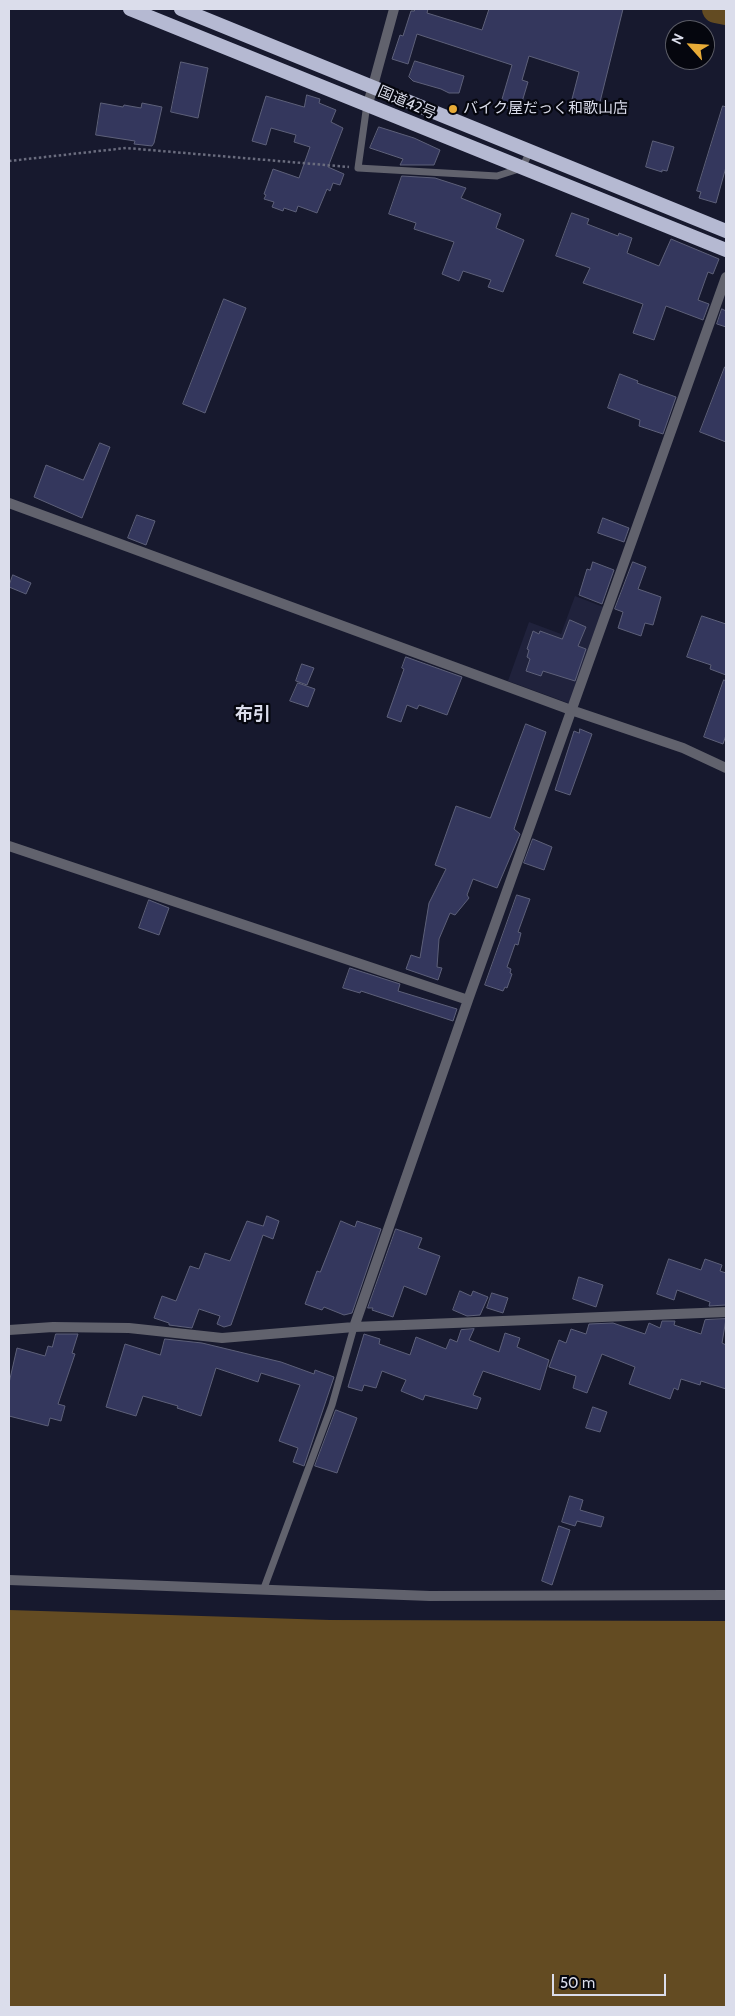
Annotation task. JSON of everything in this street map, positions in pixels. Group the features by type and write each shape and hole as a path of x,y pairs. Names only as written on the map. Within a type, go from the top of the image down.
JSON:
{"highway":[{"name":"国道42号","path":"130,9 726,250"},
{"name":"国道42号","path":"181,9 530,151 725,227"}],"street":[{"path":"368,104 394,9"},
{"path":"354,1327 468,1000 726,277"},
{"path":"9,503 571,710 682,748 726,768"},
{"path":"9,846 468,1000"},
{"path":"9,1330 53,1326 129,1328 222,1338 354,1327 726,1312"},
{"path":"9,1580 264,1588 430,1596 726,1595"}],"lane":[{"path":"368,104 358,168 497,176 522,168 530,151"},
{"path":"264,1588 332,1405 354,1327"}],"path":[{"path":"9,161 126,148 358,168"}],"shaded area":[{"path":"575,596 606,608 571,704 508,681 529,622 561,634"},
{"path":"9,1610 330,1620 726,1621 726,2007 9,2007"}],"building":[{"path":"415,9 428,9 427,13 482,30 489,9 623,9 598,110 571,103 579,72 529,56 522,80 528,82 519,112 500,106 512,65 417,34 408,64 392,59 400,35 403,36 411,11"},
{"path":"415,61 464,76 459,93 449,93 413,81 409,77"},
{"path":"181,62 208,68 198,118 171,112"},
{"path":"307,95 320,99 319,103 336,110 331,122 343,128 328,167 344,174 340,185 333,183 330,191 327,189 317,213 298,206 296,212 284,208 283,211 272,207 274,202 264,199 273,169 299,178 310,147 294,142 296,135 271,128 266,145 252,141 266,96 304,107"},
{"path":"101,103 141,108 142,103 162,107 152,146 134,144 135,141 96,135"},
{"path":"723,106 726,107 726,167 716,203 699,198 701,192 697,191"},
{"path":"379,127 414,138 440,150 434,165 400,165 403,159 370,148"},
{"path":"653,141 674,147 667,171 662,170 662,172 646,167"},
{"path":"402,176 435,178 466,188 461,198 501,214 496,228 524,240 503,292 488,287 491,280 463,271 459,281 442,274 454,242 414,229 416,223 389,214"},
{"path":"572,213 589,219 587,224 618,236 619,233 632,238 627,253 659,266 671,239 719,259 713,274 708,272 698,300 709,304 703,320 666,306 654,340 633,333 643,304 583,283 590,268 556,256"},
{"path":"224,299 246,308 205,413 183,404"},
{"path":"722,309 726,311 726,327 717,324"},
{"path":"726,367 726,442 700,432"},
{"path":"620,374 638,381 637,383 676,397 663,434 639,426 640,420 608,408"},
{"path":"100,443 110,447 82,518 34,497 46,465 83,480"},
{"path":"137,515 155,521 146,545 128,538"},
{"path":"603,518 629,528 624,542 598,533"},
{"path":"593,562 614,570 602,604 579,595 587,569 590,570"},
{"path":"633,562 646,567 638,589 661,597 653,625 645,623 641,636 618,628 623,612 615,609"},
{"path":"13,575 31,583 26,594 9,587"},
{"path":"702,616 726,624 726,675 710,669 711,665 687,657"},
{"path":"570,620 586,627 578,646 586,649 575,681 543,671 541,676 526,671 530,659 527,657 529,650 527,649 533,631 539,634 540,631 562,639"},
{"path":"406,657 462,677 447,715 419,705 417,709 407,705 401,722 387,717 404,669 402,668"},
{"path":"302,664 314,668 307,685 296,681"},
{"path":"724,680 726,681 726,735 723,744 704,737"},
{"path":"298,683 315,689 308,707 290,701"},
{"path":"526,724 546,732 514,829 520,834 497,888 473,879 467,895 469,898 455,915 450,913 439,939 437,967 442,968 438,980 406,969 411,955 420,958 429,903 446,869 435,865 456,806 490,818"},
{"path":"580,729 592,734 570,795 555,790 574,731 579,733"},
{"path":"533,839 552,847 544,870 524,863"},
{"path":"517,895 530,899 518,932 521,933 518,945 515,944 507,967 511,969 510,973 512,974 507,988 505,987 503,991 485,985"},
{"path":"149,900 169,908 159,935 139,928"},
{"path":"350,968 400,984 398,991 457,1009 453,1021 361,991 360,993 343,988"},
{"path":"267,1216 279,1221 273,1239 263,1235 231,1325 224,1327 217,1324 220,1316 199,1309 192,1328 169,1325 169,1323 154,1318 162,1296 176,1301 190,1266 199,1269 205,1253 230,1261 247,1221 263,1226"},
{"path":"341,1221 355,1227 357,1221 381,1229 352,1313 344,1315 324,1307 322,1310 305,1304 317,1271 320,1272"},
{"path":"396,1229 422,1238 418,1248 440,1256 426,1295 404,1286 393,1317 372,1310 373,1308 368,1308"},
{"path":"669,1259 701,1270 705,1259 722,1265 720,1271 726,1273 726,1305 709,1306 710,1302 677,1290 674,1300 657,1294"},
{"path":"579,1277 603,1285 596,1307 573,1299"},
{"path":"460,1291 471,1296 473,1291 488,1297 480,1315 467,1316 453,1310"},
{"path":"492,1293 508,1298 503,1313 487,1308"},
{"path":"726,1319 722,1343 726,1345 726,1389 701,1381 700,1385 681,1379 678,1390 674,1388 670,1399 629,1384 635,1367 602,1354 587,1393 573,1388 576,1376 549,1367 559,1340 566,1343 571,1329 586,1334 589,1324 613,1323 645,1334 649,1323 660,1328 662,1321 675,1321 674,1325 701,1334 705,1320"},
{"path":"474,1329 469,1340 499,1352 505,1333 520,1338 517,1347 549,1360 540,1390 483,1371 473,1395 481,1398 477,1409 425,1395 423,1400 401,1391 406,1380 382,1371 376,1388 364,1385 362,1391 348,1387 364,1334 380,1339 379,1344 410,1355 416,1337 446,1349 450,1339 457,1342 461,1330"},
{"path":"56,1334 78,1334 72,1353 75,1354 58,1404 65,1406 61,1421 50,1418 48,1426 9,1416 9,1383 17,1348 45,1356 48,1346 52,1347"},
{"path":"165,1339 202,1343 281,1362 314,1374 315,1370 334,1377 304,1466 293,1462 298,1448 279,1441 300,1385 261,1373 258,1382 216,1368 201,1416 177,1408 178,1406 143,1396 136,1416 106,1407 125,1344 160,1355"},
{"path":"593,1407 607,1412 600,1432 586,1428"},
{"path":"336,1410 357,1418 337,1473 315,1466"},
{"path":"570,1496 583,1500 580,1510 604,1517 601,1527 577,1521 575,1526 562,1522"},
{"path":"559,1526 570,1530 552,1585 542,1581"}],"waterway":[{"path":"716,9 726,11"}],"place":[{"name":"バイク屋だっく和歌山店","path":"453,109"}],"district":[{"name":"布引","path":"253,715"}]}
